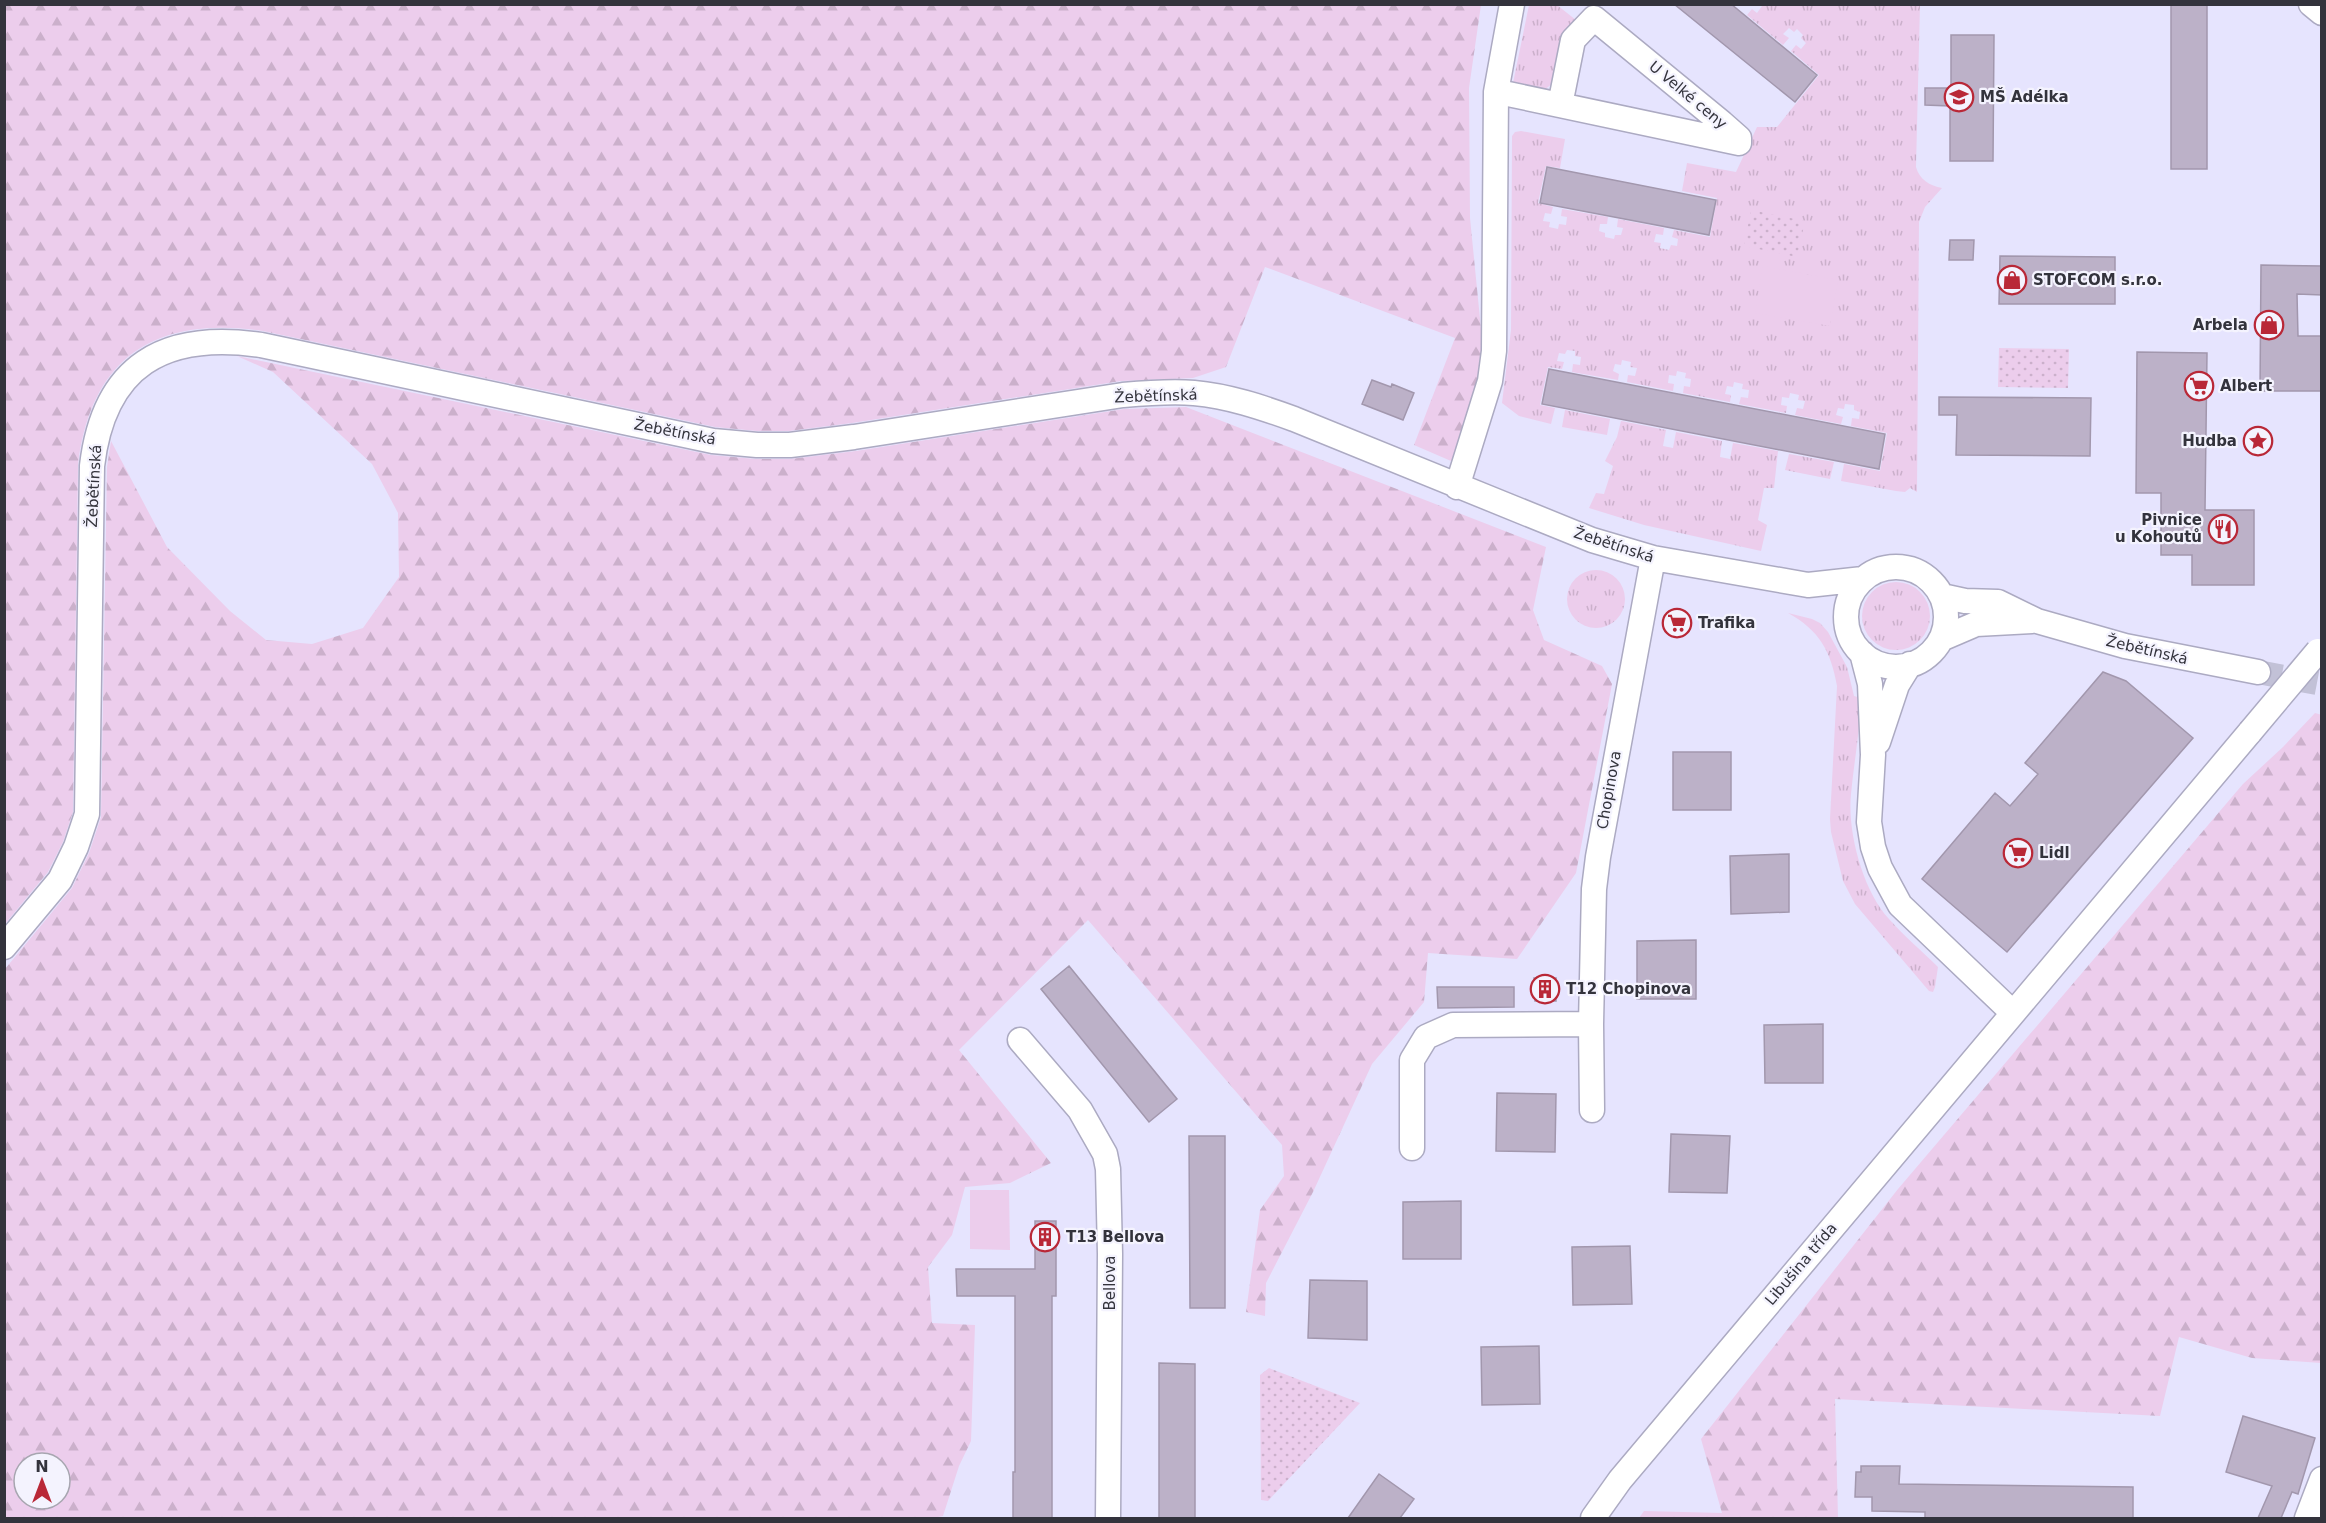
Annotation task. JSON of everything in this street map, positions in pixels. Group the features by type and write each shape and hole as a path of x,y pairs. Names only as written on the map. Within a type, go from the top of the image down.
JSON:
{"street":[{"path":"1457,487 1490,381 1494,351 1496,92 1512,4"},
{"path":"2311,4 2322,13"},
{"name":"U Velké ceny","path":"1496,92 1739,143 1739,138 1722,123 1594,18 1573,40 1560,105"},
{"name":"Žebětínská","path":"4,947 60,880 76,847 87,814 92,466 95,441 109,401 122,382 136,367 178,348 204,343 238,342 261,345 713,441 757,445 790,445 854,437 1123,395 1163,392 1204,394 1261,407 1294,419 1592,540 1653,558 1808,585 1863,579"},
{"name":"Chopinova","path":"1592,1110 1594,889 1653,558"},
{"path":"1886,568 1906,568 1925,576 1942,596 1946,617 1941,639 1929,654 1910,664 1900,667 1886,666 1868,658 1850,635 1846,618 1850,598 1863,579 1886,568"},
{"name":"Žebětínská","path":"1808,585 1832,602 1846,618"},
{"name":"Žebětínská","path":"1942,596 1965,601 1998,602 2037,621 2139,649 2258,672"},
{"name":"Žebětínská","path":"1941,639 1976,624 2037,621"},
{"name":"Libušina třída","path":"1593,1518 1620,1480 2320,649"},
{"path":"1862,652 1870,684 1873,755 1869,822 1873,847 1889,886 1900,905 1915,921 2013,1013"},
{"path":"1873,755 1897,685 1910,664"},
{"path":"1412,1148 1412,1060 1426,1037 1453,1025 1591,1024"},
{"name":"Bellova","path":"1020,1040 1080,1110 1105,1154 1108,1169 1110,1254 1108,1518"},
{"path":"2307,1518 2322,1479"}],"green space":[{"path":"1760,4 1920,5 1916,167 1926,181 1942,188 1925,207 1919,222 1917,492 1910,488 1905,492 1841,481 1844,464 1880,471 1887,433 1851,426 1852,418 1859,419 1860,412 1854,410 1854,405 1845,404 1844,409 1838,408 1836,415 1843,417 1841,424 1795,415 1797,408 1803,409 1805,401 1798,400 1799,395 1790,393 1789,398 1782,397 1781,405 1787,406 1786,413 1739,404 1741,397 1748,398 1749,390 1742,389 1743,384 1734,382 1733,387 1727,386 1725,394 1731,395 1730,402 1683,393 1684,386 1690,387 1691,379 1685,378 1686,373 1677,371 1676,376 1669,375 1668,383 1674,384 1673,391 1627,382 1628,375 1635,376 1637,368 1630,367 1631,362 1622,360 1621,365 1615,364 1613,371 1619,374 1618,380 1572,372 1573,364 1580,365 1581,357 1575,356 1575,351 1567,350 1565,354 1559,353 1557,361 1564,362 1562,369 1548,367 1540,405 1555,408 1551,424 1519,416 1502,403 1511,330 1512,136 1515,132 1521,131 1565,139 1560,168 1546,166 1538,203 1553,207 1551,214 1545,213 1543,221 1550,222 1549,227 1558,229 1559,224 1566,225 1567,217 1561,216 1562,209 1608,217 1607,224 1600,224 1599,231 1605,233 1605,237 1614,239 1615,235 1621,235 1623,228 1617,227 1618,219 1664,228 1663,235 1656,234 1654,242 1661,243 1660,248 1669,250 1671,245 1677,246 1678,239 1672,237 1674,230 1710,237 1717,198 1682,191 1687,163 1736,172 1757,127 1777,127 1819,75 1791,51 1796,45 1801,49 1806,43 1801,38 1803,35 1797,29 1794,32 1789,28 1783,34 1789,38 1783,45 1747,15 1752,9 1757,13 1762,6"},
{"path":"5,5 1481,5 1469,88 1470,218 1483,349 1474,400 1455,456 1451,461 1414,445 1455,338 1265,267 1226,367 1193,378 1121,381 789,431 715,427 263,331 225,328 191,330 161,338 136,351 114,370 97,396 85,427 78,465 73,812 63,842 48,872 5,924"},
{"path":"1529,5 1557,5 1581,24 1552,84 1544,90 1513,83"},
{"path":"1751,210 1805,221 1797,257 1744,246"},
{"path":"1763,266 1838,280 1830,326 1755,313"},
{"path":"1999,348 2069,349 2068,388 1998,387"},
{"path":"237,356 711,455 756,459 790,459 856,451 1124,409 1186,407 1546,547 1533,610 1544,640 1602,666 1612,684 1576,873 1517,959 1428,953 1424,1002 1372,1064 1313,1192 1266,1283 1265,1316 1246,1312 1260,1210 1284,1176 1282,1145 1088,920 959,1050 1051,1163 1010,1183 965,1187 952,1235 928,1267 932,1323 975,1325 971,1441 959,1466 943,1516 933,1518 5,1518 5,969 72,888 89,853 101,817 107,467 111,441 167,547 230,611 266,640 312,644 363,628 399,577 398,513 372,464 273,372"},
{"path":"1565,410 1610,419 1607,435 1562,427"},
{"path":"1621,421 1666,430 1663,446 1673,448 1676,432 1722,441 1720,457 1730,459 1733,443 1778,451 1774,488 1764,488 1758,520 1767,525 1761,551 1644,525 1589,508 1596,493 1604,494 1613,466 1605,461 1617,437"},
{"path":"1789,454 1834,462 1830,479 1785,470"},
{"path":"1596,570 1607,572 1617,578 1623,588 1625,599 1623,610 1617,620 1607,626 1596,628 1585,626 1575,620 1569,610 1567,599 1569,588 1575,578 1585,572"},
{"path":"1896,582 1909,585 1920,592 1927,603 1930,616 1927,629 1920,640 1909,647 1896,650 1883,647 1872,640 1865,629 1862,616 1865,603 1872,592 1883,585"},
{"path":"1788,613 1812,619 1820,623 1828,632 1847,667 1854,696 1861,698 1850,809 1854,843 1864,877 1880,907 1938,967 1933,992 1929,991 1855,904 1843,881 1830,819 1837,686 1827,652 1816,634"},
{"path":"2315,713 2322,715 2321,1363 2252,1358 2179,1337 2160,1416 1835,1399 1838,1518 1639,1518 1644,1511 1722,1513 1701,1439 1898,1189 2243,784"},
{"path":"970,1190 1009,1190 1010,1250 970,1249"},
{"path":"1269,1368 1360,1403 1268,1501 1261,1500 1260,1375"}],"building":[{"path":"1674,4 1731,4 1817,75 1795,102"},
{"path":"2171,4 2207,4 2207,169 2171,169"},
{"name":"MŠ Adélka","path":"1951,35 1994,35 1993,161 1950,161 1950,106 1925,105 1925,88 1951,88"},
{"path":"1547,167 1716,200 1709,235 1540,203"},
{"path":"1950,240 1974,240 1973,260 1949,260"},
{"path":"2000,256 2115,257 2115,304 1999,304"},
{"path":"2261,265 2322,266 2322,295 2297,294 2298,336 2322,336 2322,391 2260,391"},
{"path":"2137,352 2207,353 2205,510 2254,510 2254,585 2192,585 2192,555 2161,555 2161,493 2136,493"},
{"path":"1549,369 1885,434 1879,469 1542,404"},
{"path":"1372,380 1391,387 1392,384 1414,393 1403,420 1362,404"},
{"path":"1939,397 2091,398 2090,456 1956,455 1957,415 1939,415"},
{"path":"2103,672 2126,681 2193,738 2007,952 1922,879 1995,793 2010,806 2038,774 2025,763"},
{"path":"1673,752 1731,752 1731,810 1673,810"},
{"path":"1789,854 1789,912 1731,914 1730,856"},
{"path":"1696,940 1696,999 1637,999 1637,941"},
{"path":"1069,966 1177,1099 1149,1122 1041,989"},
{"name":"T12 Chopinova","path":"1534,978 1556,978 1556,1001 1535,1001"},
{"path":"1437,987 1514,987 1514,1007 1438,1008"},
{"path":"1823,1024 1823,1083 1765,1083 1764,1025"},
{"path":"1497,1093 1556,1094 1555,1152 1496,1151"},
{"path":"1671,1134 1730,1136 1727,1193 1669,1192"},
{"path":"1189,1136 1225,1136 1225,1308 1190,1308"},
{"path":"1461,1201 1461,1259 1403,1259 1403,1202"},
{"path":"1035,1221 1056,1221 1056,1296 1052,1296 1052,1518 1013,1518 1015,1296 957,1296 956,1269 1035,1269"},
{"path":"1630,1246 1632,1304 1573,1305 1572,1247"},
{"path":"1310,1280 1367,1281 1367,1340 1308,1338"},
{"path":"1539,1346 1540,1404 1482,1405 1481,1347"},
{"path":"1159,1363 1195,1364 1195,1518 1159,1518"},
{"path":"2243,1416 2315,1438 2298,1494 2292,1492 2281,1518 2258,1518 2272,1486 2226,1472"},
{"path":"1861,1466 1900,1466 1899,1484 2133,1487 2133,1518 1925,1518 1925,1512 1872,1511 1872,1497 1855,1497 1856,1472 1861,1472"},
{"path":"1379,1474 1414,1499 1400,1518 1348,1518"}],"tunnel":[{"path":"2258,672 2322,684"}],"place":[{"name":"MŠ Adélka","path":"1959,97"},
{"name":"STOFCOM s.r.o.","path":"2012,280"},
{"name":"Arbela","path":"2269,325"},
{"name":"Albert","path":"2199,386"},
{"name":"Hudba","path":"2258,441"},
{"name":"Pivnice u Kohoutů","path":"2223,529"},
{"name":"Trafika","path":"1677,623"},
{"name":"Lidl","path":"2018,853"},
{"name":"T12 Chopinova","path":"1545,989"},
{"name":"T13 Bellova","path":"1045,1237"}]}
